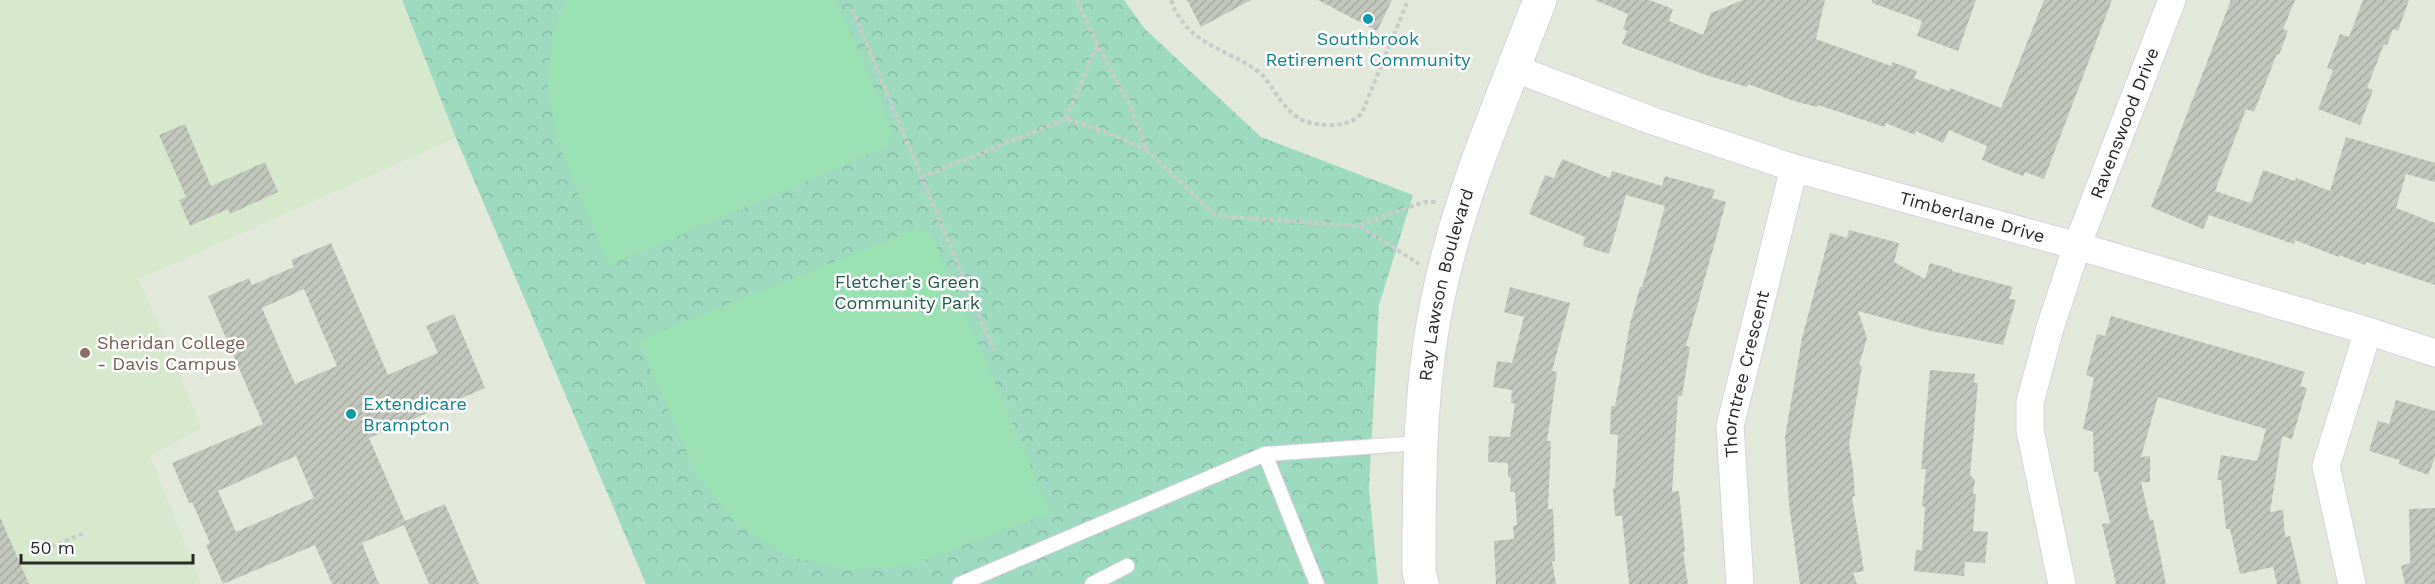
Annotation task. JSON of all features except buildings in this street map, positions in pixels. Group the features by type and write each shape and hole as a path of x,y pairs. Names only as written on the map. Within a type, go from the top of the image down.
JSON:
{"street":[{"name":"Ray Lawson Boulevard","path":"1422,584 1419,571 1419,443 1427,366 1442,280 1464,202 1540,0"},
{"name":"Ravenswood Drive","path":"2076,246 2172,0"},
{"name":"Timberlane Drive","path":"1514,68 1653,121 1794,168 2076,246 2368,331 2435,353"},
{"name":"Thorntree Crescent","path":"1740,584 1730,426 1794,168"},
{"path":"2062,584 2030,430 2030,402 2076,246"},
{"path":"2352,584 2326,466 2368,331"}],"lane":[{"path":"960,584 1265,454 1419,443"},
{"path":"1265,454 1317,584"},
{"path":"1092,584 1127,566"}],"path":[{"path":"1077,0 1097,44 1129,103 1147,150"},
{"path":"1171,0 1175,11 1187,29 1204,43 1244,62 1263,75 1297,118 1312,124 1338,125 1356,120 1362,113 1408,0"},
{"path":"852,9 994,351"},
{"path":"1066,118 1097,44"},
{"path":"921,177 1066,118 1147,150 1216,216 1360,225 1424,202 1464,202"},
{"path":"1360,225 1442,280"},
{"path":"51,547 84,533"}],"shaded area":[{"name":"Sheridan College - Davis Campus","path":"0,0 402,0 456,138 139,279 202,428 150,456 201,584 0,584"}],"green space":[{"name":"Fletcher's Green Community Park","path":"402,0 1124,0 1145,29 1261,137 1413,195 1379,305 1369,487 1378,584 646,584 456,138"},
{"path":"566,0 837,0 893,132 886,147 608,266 558,143 547,89 552,35"},
{"path":"918,228 931,234 1051,513 908,566 847,570 787,556 735,523 696,475 638,340"}],"place":[{"name":"Southbrook Retirement Community","path":"1368,19"},
{"name":"Sheridan College - Davis Campus","path":"85,353"},
{"name":"Extendicare Brampton","path":"351,414"}]}
